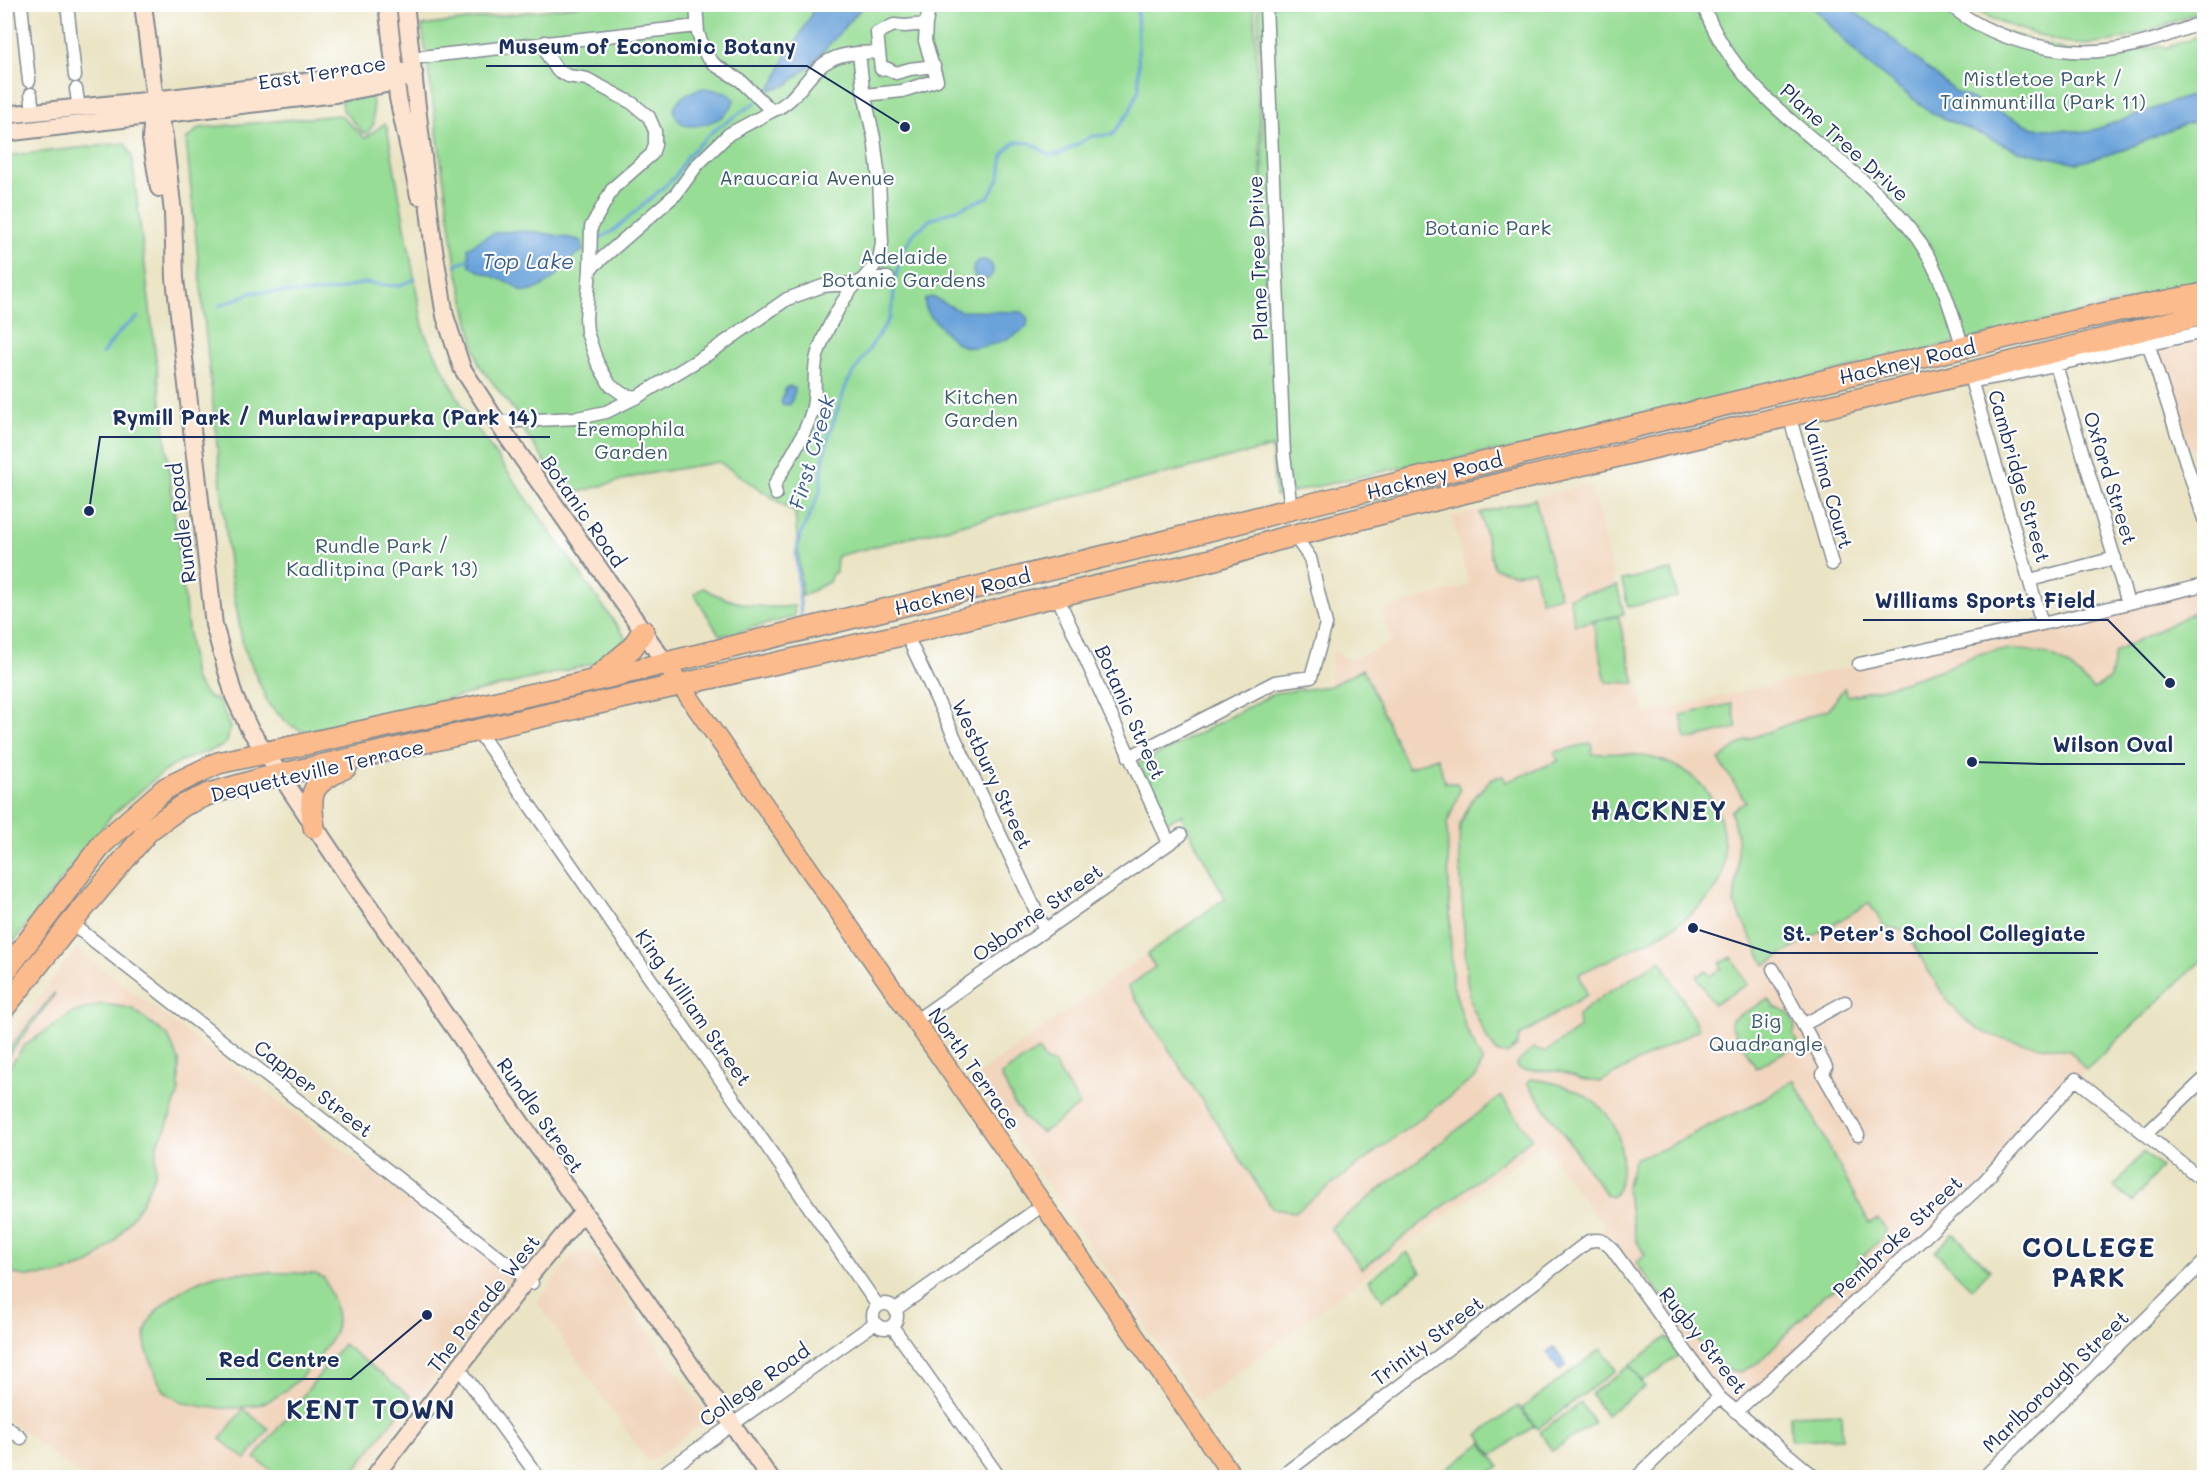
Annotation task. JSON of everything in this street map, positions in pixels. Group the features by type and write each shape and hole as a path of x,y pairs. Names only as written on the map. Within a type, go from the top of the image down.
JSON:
{"highway":[{"name":"Hackney Road","path":"666,664 1167,542 1291,509 2092,317 2205,294"},
{"name":"Hackney Road","path":"680,684 906,634 1215,559 1294,535 1462,493 1789,416 1971,377 2097,341 2205,315"},
{"path":"2092,317 2097,341"},
{"path":"1746,400 1789,416"},
{"path":"1291,509 1295,517 1302,518 1430,489 1462,493"},
{"path":"849,619 853,625 877,639"},
{"path":"592,681 632,648 643,631"},
{"name":"Dequetteville Terrace","path":"4,973 53,912 103,843 166,788 218,763 666,664"},
{"name":"Dequetteville Terrace","path":"4,1008 149,830 184,805 209,794 280,775 680,684"},
{"path":"471,708 478,731"},
{"path":"314,827 311,806 314,789 325,777 368,756"},
{"path":"53,912 71,923"}],"main road":[{"path":"143,4 155,111"},
{"path":"387,4 395,77"},
{"path":"405,4 413,66"},
{"name":"East Terrace","path":"4,116 33,112 81,116 155,111 395,77 413,66"},
{"name":"Botanic Road","path":"413,66 432,243 445,316 462,368 497,422 666,664"},
{"name":"Botanic Road","path":"395,77 413,172 432,243"},
{"name":"Rundle Road","path":"155,111 173,213 175,278 214,625 234,696 246,723 280,775"},
{"path":"33,112 40,129"},
{"name":"East Terrace","path":"4,133 40,129 81,116"},
{"name":"North Terrace","path":"666,664 1234,1478"},
{"name":"Rundle Street","path":"280,775 314,827 770,1478"},
{"name":"The Parade West","path":"382,1478 530,1282 586,1216"},
{"name":"The Parade West","path":"373,1478 461,1371"}],"street":[{"path":"21,4 33,112"},
{"path":"67,4 75,83 81,116"},
{"path":"696,4 691,27 710,60 741,81 772,111"},
{"path":"865,95 902,91 937,80 926,46 926,24 930,4"},
{"name":"Plane Tree Drive","path":"1266,4 1284,454 1291,509"},
{"name":"Plane Tree Drive","path":"1703,4 1724,48 1753,85 1790,120 1874,189 1905,222 1937,273 1950,302 1963,348"},
{"path":"1949,4 1982,27 2007,38 2061,49 2108,50 2150,42 2205,22"},
{"path":"926,24 894,25 877,33 881,69 886,68 893,73 934,66"},
{"path":"413,66 545,42 691,27"},
{"path":"545,42 548,56 557,70 568,76 587,79 632,104 649,117 655,131 656,145 652,154 646,162 626,175 609,193 591,226 586,326 594,353 613,394 612,410"},
{"path":"590,269 676,194 697,165 729,134 789,102 812,74 827,62 842,55 879,52"},
{"path":"776,494 774,486 802,436 812,409 815,394 815,367 819,349 839,308 879,260 882,243 878,170 860,53"},
{"path":"497,422 577,418 602,414 637,397 708,354 787,299 824,286 888,278"},
{"name":"Hackney Road","path":"1971,377 2056,365 2205,332"},
{"path":"2149,346 2205,519"},
{"name":"Oxford Street","path":"2056,365 2128,603"},
{"name":"Cambridge Street","path":"1971,377 2042,624"},
{"path":"607,380 619,392 637,397"},
{"name":"Vailima Court","path":"1789,416 1832,564"},
{"path":"1129,757 1275,682 1311,677 1326,624 1310,558 1311,540 1315,530"},
{"path":"1294,535 1310,558"},
{"path":"2030,580 2115,558"},
{"path":"1858,664 2042,624 2205,585"},
{"name":"Botanic Street","path":"1057,596 1169,843"},
{"name":"Westbury Street","path":"906,634 1045,930"},
{"name":"King William Street","path":"478,731 878,1306"},
{"name":"Osborne Street","path":"915,1021 1181,835"},
{"name":"Capper Street","path":"71,923 530,1282"},
{"path":"1773,969 1826,1067 1823,1074 1858,1135"},
{"path":"1803,1025 1845,1002"},
{"name":"Pembroke Street","path":"1736,1412 1980,1186 2076,1079 2146,1134"},
{"path":"2205,1079 2146,1134 2205,1181"},
{"path":"896,1309 1043,1205"},
{"name":"Rugby Street","path":"1600,1240 1612,1249 1719,1397 1816,1478"},
{"name":"Trinity Street","path":"1280,1478 1589,1241 1600,1240"},
{"name":"Marlborough Street","path":"1983,1478 2205,1262"},
{"path":"889,1304 896,1309 897,1320 892,1326 881,1328 875,1323 873,1316 878,1306 889,1304"},
{"name":"College Road","path":"657,1478 875,1323"},
{"path":"892,1326 1000,1478"},
{"path":"461,1371 539,1478"},
{"path":"1636,1478 1719,1397"},
{"path":"4,1425 21,1438"}],"shaded area":[{"path":"2204,332 2204,446 2183,451 2149,346"},
{"path":"1591,484 1645,714 2204,585 2204,958 2076,1079 1980,1186 1736,1412 1597,1235 1605,1224 1600,1217 1597,1218 1542,1143 1198,1402 974,1077 1223,899 1181,815 1202,804 1174,746 1277,692 1318,687 1329,688 1333,650 1350,661 1392,642 1382,610 1469,585 1452,517"},
{"path":"76,949 512,1278 357,1477 83,1477 5,1417 4,1044"},
{"path":"582,1250 595,1256 708,1416 708,1420 648,1462 537,1302 573,1255"}],"green space":[{"path":"591,4 1254,5 1269,363 1258,5 1811,5 1866,63 1932,113 2019,151 2078,163 2123,150 2184,124 2204,119 2204,283 1500,452 1489,451 1426,466 1420,463 1275,496 1272,447 837,556 836,572 832,574 829,582 802,596 795,513 719,462 641,475 568,495 519,424 519,417 479,365 456,265 422,26"},
{"path":"2204,4 2204,10 2151,30 2123,39 2086,45 2059,41 2031,33 1995,20 1970,5"},
{"name":"Mistletoe Park / Tainmuntilla (Park 11)","path":"1844,5 1944,5 1964,20 2085,56 2127,54 2160,45 2166,48 2201,35 2204,30 2204,91 2088,132 2034,128 1956,92 1882,31"},
{"path":"372,96 374,124 367,133 363,133 342,109 341,100"},
{"name":"Rundle Park / Kadlitpina (Park 13)","path":"340,115 365,138 384,124 387,127 424,332 466,413 628,641 600,662 307,733 290,725 269,705 243,646 230,572 186,140 199,128"},
{"path":"125,143 132,157 194,679 207,696 219,701 230,727 227,742 220,747 181,761 163,772 111,816 5,953 5,156"},
{"path":"1535,499 1560,596 1541,601 1534,570 1515,574 1494,568 1480,513"},
{"path":"1672,570 1677,597 1628,607 1622,580"},
{"path":"1617,586 1624,614 1575,625 1569,597"},
{"path":"703,588 735,602 771,607 794,606 794,617 720,636 694,594"},
{"path":"2204,607 2204,958 2086,1070 2069,1050 2008,1040 1975,1027 1944,996 1905,930 1885,928 1869,903 1765,965 1734,903 1738,866 1737,837 1731,811 1746,802 1719,760 1746,740 1829,709 1844,688 1848,696 1873,691 1988,652 2020,650 2050,656 2069,667 2094,690 2110,678 2115,652"},
{"path":"1618,616 1635,683 1606,682 1593,622"},
{"path":"1363,669 1408,768 1437,757 1445,783 1457,783 1460,790 1447,824 1452,982 1466,1028 1482,1061 1477,1076 1295,1212 1273,1209 1128,987 1155,967 1147,955 1225,898 1181,816 1184,814 1164,823 1137,764 1275,693 1330,686"},
{"path":"1732,704 1737,728 1686,740 1681,715"},
{"path":"1591,743 1593,754 1640,755 1661,760 1681,769 1697,781 1710,797 1720,817 1724,842 1724,865 1721,877 1717,887 1705,902 1690,915 1654,938 1579,974 1587,995 1519,1036 1517,1046 1507,1054 1498,1053 1488,1040 1472,1007 1467,981 1459,846 1460,825 1471,801 1492,778 1503,776 1506,782 1558,761 1555,752"},
{"path":"1732,957 1747,985 1713,1004 1697,976 1706,971 1710,976 1722,969 1720,963"},
{"path":"1661,960 1699,1029 1600,1082 1581,1079 1558,1071 1522,1070 1518,1067 1517,1063 1534,1048 1546,1052 1579,1028 1578,1015 1604,995"},
{"path":"55,994 5,1060 5,1054"},
{"name":"Big Quadrangle","path":"1769,999 1774,1007 1786,1012 1793,1020 1795,1029 1793,1035 1798,1044 1756,1068 1731,1025 1732,1019"},
{"path":"102,1004 131,1008 168,1036 179,1060 179,1091 165,1131 157,1143 155,1174 141,1204 115,1241 90,1264 56,1275 24,1276 5,1272 5,1068 10,1066 24,1046 72,1013"},
{"path":"1038,1050 1046,1061 1053,1063 1080,1105 1042,1133 1023,1118 1001,1075"},
{"path":"1530,1079 1566,1087 1582,1094 1608,1115 1621,1147 1620,1179 1617,1191 1612,1197 1606,1195 1527,1082"},
{"path":"1794,1080 1869,1223 1878,1219 1886,1229 1885,1235 1859,1261 1856,1276 1845,1285 1825,1294 1759,1362 1741,1372 1720,1369 1636,1263 1645,1255 1636,1240 1626,1188 1635,1158 1661,1150 1748,1108"},
{"path":"1501,1096 1532,1138 1362,1269 1330,1228"},
{"path":"2143,1152 2161,1167 2133,1202 2114,1187"},
{"path":"1953,1233 1990,1270 1972,1289 1935,1252"},
{"path":"1407,1252 1421,1272 1383,1300 1369,1280"},
{"path":"222,1273 315,1274 324,1278 335,1306 336,1326 328,1344 296,1382 268,1401 257,1405 230,1408 188,1403 164,1390 149,1356 145,1339 152,1317 170,1298 193,1284"},
{"path":"1667,1337 1680,1354 1643,1382 1630,1365"},
{"path":"343,1344 411,1397 349,1477 280,1477 255,1458"},
{"path":"1601,1349 1616,1370 1537,1429 1522,1408"},
{"path":"1630,1366 1645,1387 1606,1415 1591,1394"},
{"path":"1581,1403 1594,1423 1552,1451 1540,1432"},
{"path":"1518,1406 1534,1426 1493,1455 1478,1435"},
{"path":"243,1409 269,1429 246,1459 220,1439"},
{"path":"1841,1413 1842,1438 1791,1440 1790,1415"},
{"path":"1482,1443 1499,1466 1483,1477 1444,1477 1441,1473"}],"water":[{"path":"814,5 864,5 813,63 787,85 769,90 777,78 787,53 796,42 812,13"},
{"path":"1811,5 1844,5 1882,31 1956,92 2034,128 2088,132 2204,91 2204,119 2184,124 2123,150 2078,163 2019,151 1932,113 1866,63"},
{"path":"704,88 726,92 734,99 732,106 722,117 714,121 691,126 684,125 677,119 674,112 678,101 689,93"},
{"name":"Top Lake","path":"518,231 538,232 579,240 582,242 583,251 572,258 547,283 526,292 470,266 468,248 491,234"},
{"path":"983,260 990,263 993,270 990,277 983,280 976,277 973,270 976,263"},
{"path":"932,297 960,311 1022,312 1028,319 1027,326 1014,336 986,346 961,345 948,336 928,312 925,299"},
{"path":"789,386 795,391 790,405 782,404 786,388"},
{"path":"5,447 10,462 12,482 5,504"},
{"path":"1554,1347 1566,1365 1559,1370 1547,1352"}],"waterway":[{"name":"First Creek","path":"801,616 796,554 800,536 820,492 824,455 847,383 889,319 895,279 903,250 915,232 931,219 988,197 1000,177 1003,154 1015,142 1031,143 1049,155 1060,154 1092,136 1112,135 1130,111 1139,89 1137,4"},
{"path":"761,97 769,90"},
{"path":"594,241 613,231 674,178 688,155 713,131 756,102"},
{"path":"456,265 471,258"},
{"path":"219,306 254,292 312,293 338,290 363,283 399,286 415,279"},
{"path":"102,354 121,330 138,317"}],"place":[{"name":"Museum of Economic Botany","path":"905,127"},
{"name":"Rymill Park / Murlawirrapurka (Park 14)","path":"89,511"},
{"name":"Williams Sports Field","path":"2170,683"},
{"name":"Wilson Oval","path":"1972,762"},
{"name":"St. Peter's School Collegiate","path":"1693,928"},
{"name":"Red Centre","path":"427,1315"}],"district":[{"name":"HACKNEY","path":"1659,810"},
{"name":"COLLEGE PARK","path":"2089,1262"},
{"name":"KENT TOWN","path":"371,1409"}],"park label":[{"name":"Araucaria Avenue","path":"807,177"},
{"name":"Botanic Park","path":"1488,227"},
{"name":"Adelaide Botanic Gardens","path":"904,268"},
{"name":"Kitchen Garden","path":"981,408"},
{"name":"Eremophila Garden","path":"631,440"}]}
